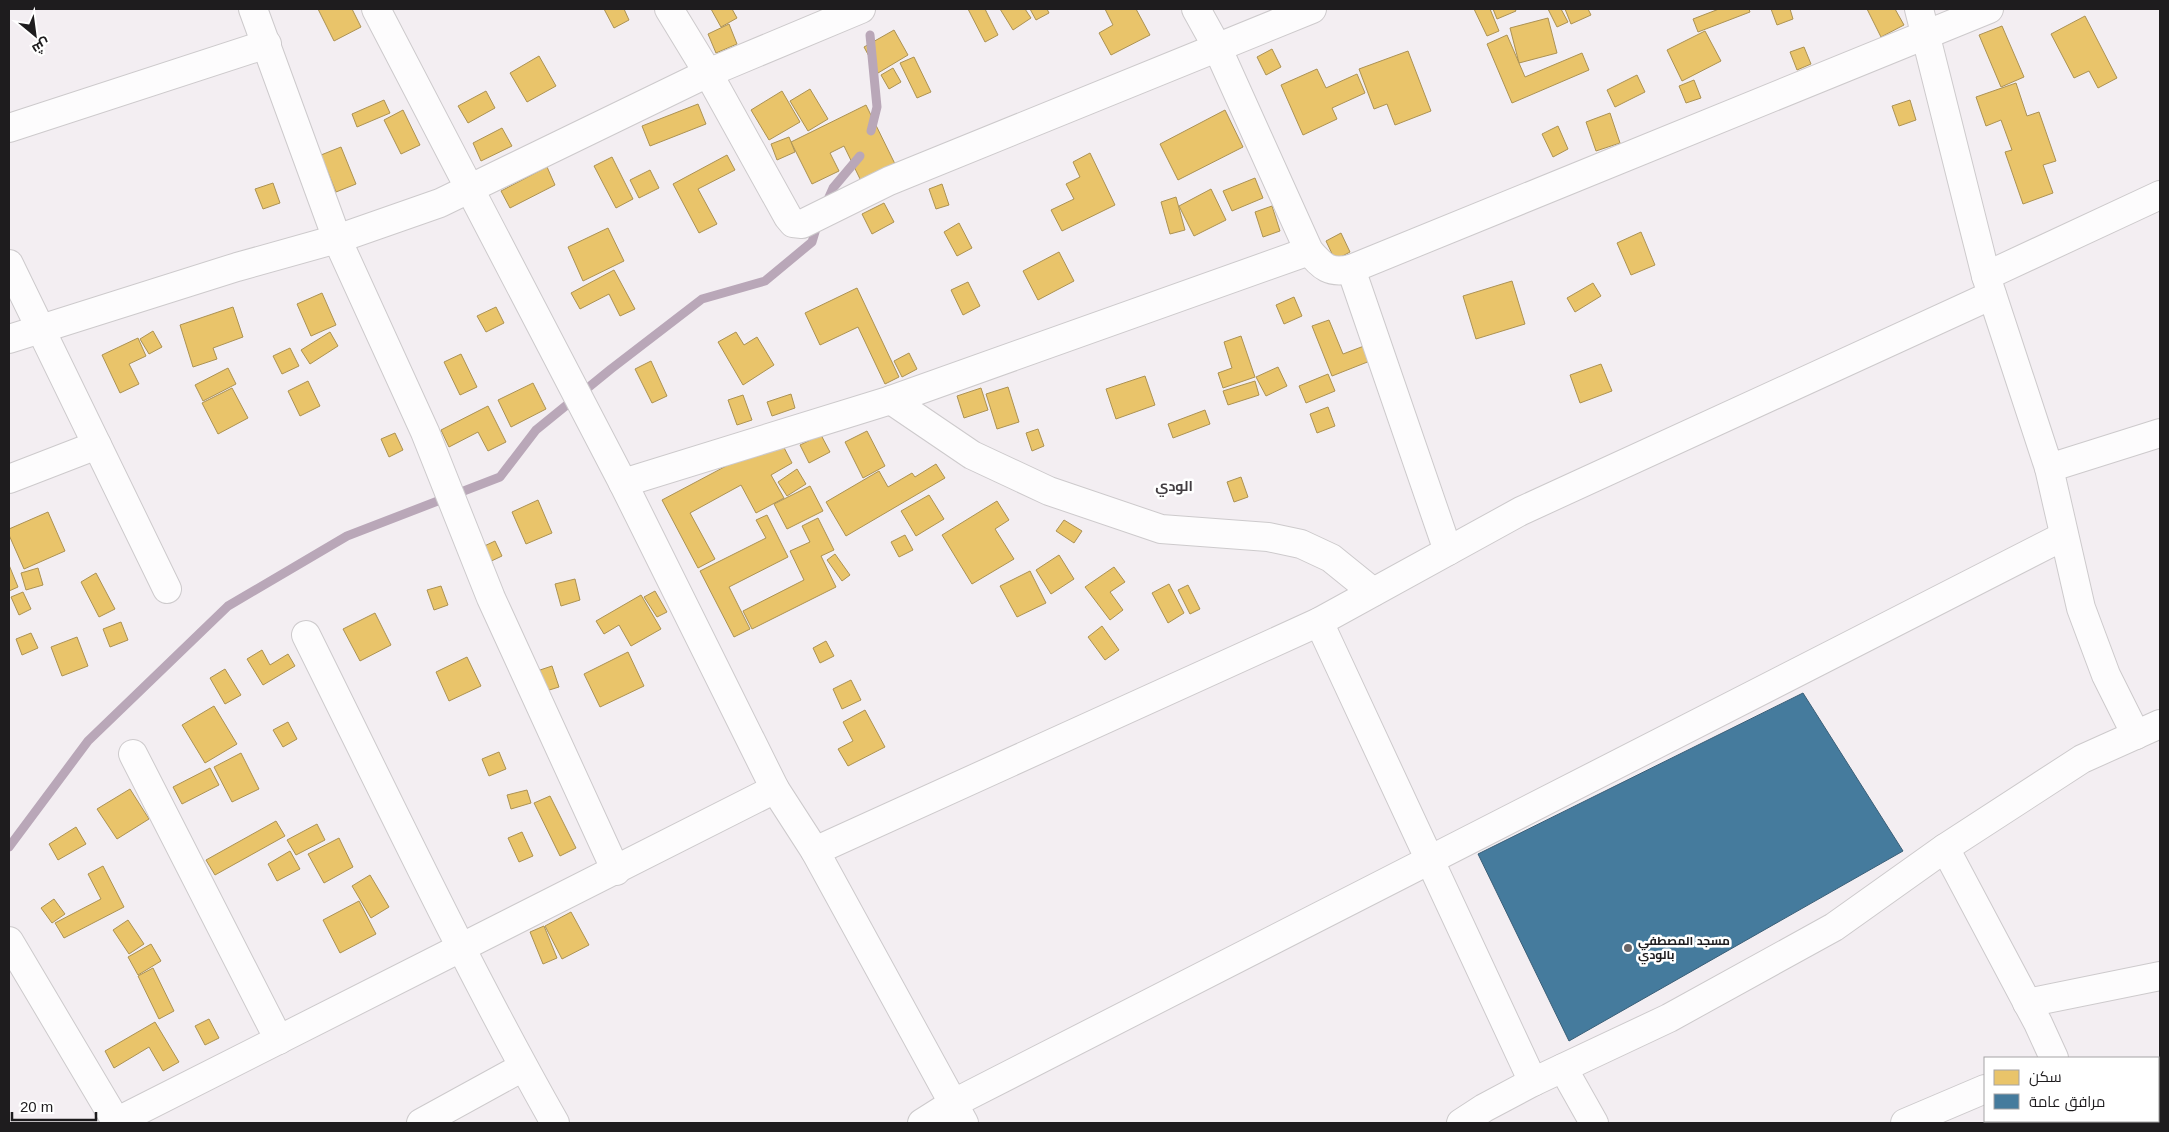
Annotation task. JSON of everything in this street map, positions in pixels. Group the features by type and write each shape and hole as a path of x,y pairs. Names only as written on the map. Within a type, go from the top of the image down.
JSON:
{"street":[{"path":"253,9 337,239 425,432 491,598 616,871"},
{"path":"376,9 623,483 776,789 815,851 958,1114"},
{"path":"669,9 708,73 788,217 793,223 802,224 889,180 1312,9"},
{"path":"9,338 237,267 337,239 440,203 708,73 861,9"},
{"path":"1196,9 1216,47 1309,251 1321,265 1337,272 1350,269 1989,9"},
{"path":"1919,9 1989,285 2049,468 2081,608 2106,675 2136,735"},
{"path":"9,128 266,44"},
{"path":"815,851 1319,622 1521,511 1989,285 2160,195"},
{"path":"623,483 891,400 1309,251"},
{"path":"9,264 168,589"},
{"path":"1350,269 1448,551"},
{"path":"891,400 972,455 1049,490 1161,528 1268,537 1301,544 1331,558 1374,592"},
{"path":"2049,468 2160,433"},
{"path":"9,479 97,446"},
{"path":"922,1123 958,1114 1430,860 2064,536"},
{"path":"1319,622 1533,1082"},
{"path":"306,635 462,948 523,1067 555,1123"},
{"path":"1461,1123 1484,1108 1533,1082 1669,1018 1834,926 1945,848 2082,759 2160,724"},
{"path":"133,754 280,1040"},
{"path":"9,940 116,1123 776,789"},
{"path":"1945,848 2054,1057"},
{"path":"2027,1003 2160,976"},
{"path":"421,1123 523,1067"},
{"path":"1563,1068 1594,1123"},
{"path":"1905,1123 1984,1089"}],"building: سكن":[{"path":"318,9 352,9 361,27 334,41"},
{"path":"604,9 624,9 629,20 614,28"},
{"path":"711,9 732,9 737,18 721,27"},
{"path":"968,9 985,9 998,35 985,42"},
{"path":"1000,9 1025,9 1031,18 1013,30"},
{"path":"1030,9 1047,9 1049,13 1036,20"},
{"path":"1105,9 1136,9 1150,35 1111,55 1099,33 1113,25"},
{"path":"1474,9 1490,9 1499,31 1487,36"},
{"path":"1493,9 1515,9 1516,11 1497,19"},
{"path":"1548,9 1561,9 1568,22 1557,27"},
{"path":"1565,9 1588,9 1591,15 1571,24"},
{"path":"1719,9 1749,9 1750,12 1698,32 1693,19"},
{"path":"1771,9 1790,9 1793,19 1777,25"},
{"path":"1867,9 1895,9 1904,25 1881,37"},
{"path":"2085,16 2117,78 2098,88 2089,71 2074,78 2051,34"},
{"path":"1548,18 1557,53 1519,63 1510,28"},
{"path":"729,24 737,44 716,53 708,34"},
{"path":"2002,26 2024,77 2001,87 1979,35"},
{"path":"894,30 908,55 878,73 864,47"},
{"path":"1705,31 1721,61 1682,81 1667,50"},
{"path":"1507,35 1525,77 1582,53 1589,70 1512,103 1487,44"},
{"path":"1804,47 1811,64 1797,70 1790,52"},
{"path":"1272,49 1281,67 1266,75 1257,57"},
{"path":"1408,51 1431,111 1395,125 1387,104 1374,109 1359,69"},
{"path":"539,56 556,86 527,102 510,73"},
{"path":"914,57 931,92 917,98 900,63"},
{"path":"893,68 901,82 889,89 881,75"},
{"path":"1317,69 1326,88 1357,74 1365,93 1332,108 1337,119 1303,135 1281,85"},
{"path":"1637,75 1645,92 1615,107 1607,90"},
{"path":"1694,80 1701,98 1686,103 1679,86"},
{"path":"2016,83 2027,116 2039,112 2056,161 2043,165 2053,193 2023,204 2005,152 2012,150 2001,120 1986,126 1976,97"},
{"path":"810,89 828,119 808,131 790,101"},
{"path":"486,91 495,108 468,123 458,106"},
{"path":"782,91 800,122 769,140 751,110"},
{"path":"384,100 390,113 357,127 352,114"},
{"path":"1910,100 1916,120 1899,126 1892,106"},
{"path":"698,104 706,124 650,146 642,126"},
{"path":"866,105 896,166 862,183 844,146 830,153 839,171 812,184 791,142"},
{"path":"403,110 420,145 401,154 384,120"},
{"path":"1225,110 1243,147 1178,180 1160,144"},
{"path":"1610,113 1620,143 1596,151 1586,122"},
{"path":"1558,126 1568,149 1553,157 1542,134"},
{"path":"502,128 512,146 481,161 473,143"},
{"path":"789,137 795,152 777,160 771,144"},
{"path":"341,147 356,184 336,192 321,155"},
{"path":"1090,153 1115,205 1062,231 1051,210 1074,199 1066,184 1080,177 1073,162"},
{"path":"727,155 735,170 698,189 717,224 699,233 673,184"},
{"path":"612,157 633,199 616,208 594,166"},
{"path":"547,167 555,185 510,208 501,191"},
{"path":"650,170 659,188 639,198 630,180"},
{"path":"1255,178 1263,198 1232,211 1223,191"},
{"path":"273,183 280,203 263,209 255,189"},
{"path":"942,184 949,205 936,209 929,189"},
{"path":"1211,189 1226,220 1194,236 1179,206"},
{"path":"1176,197 1185,230 1170,234 1161,202"},
{"path":"884,203 894,222 872,234 862,214"},
{"path":"1272,206 1280,231 1263,237 1255,212"},
{"path":"959,223 972,248 957,256 944,232"},
{"path":"608,228 624,261 583,281 568,247"},
{"path":"1641,232 1655,265 1631,275 1617,243"},
{"path":"1341,233 1350,252 1335,260 1326,241"},
{"path":"1059,252 1074,281 1038,300 1023,271"},
{"path":"614,270 635,309 620,316 609,294 580,309 571,293"},
{"path":"1512,281 1525,324 1476,339 1463,296"},
{"path":"968,282 980,306 963,315 951,290"},
{"path":"1593,283 1601,296 1575,312 1567,298"},
{"path":"857,288 899,377 885,384 858,327 820,345 805,313"},
{"path":"322,293 336,325 311,336 297,304"},
{"path":"1294,297 1302,316 1284,324 1276,305"},
{"path":"233,307 243,337 213,348 217,359 193,367 180,325"},
{"path":"496,307 504,323 486,332 477,316"},
{"path":"1329,320 1343,354 1364,346 1370,361 1332,376 1312,326"},
{"path":"153,331 162,347 149,354 140,339"},
{"path":"330,332 338,346 310,364 301,350"},
{"path":"736,332 744,345 757,337 774,365 743,385 718,342"},
{"path":"1241,336 1255,377 1223,388 1218,373 1232,368 1224,342"},
{"path":"138,338 146,356 129,364 139,384 120,393 102,355"},
{"path":"290,348 299,366 282,374 273,356"},
{"path":"909,353 917,369 902,377 894,361"},
{"path":"461,354 477,387 460,395 444,362"},
{"path":"651,361 667,396 652,403 635,369"},
{"path":"1601,364 1612,391 1580,403 1570,375"},
{"path":"1278,367 1287,386 1266,396 1256,377"},
{"path":"228,368 236,384 203,401 195,385"},
{"path":"1328,374 1335,391 1306,403 1299,386"},
{"path":"1145,376 1155,405 1116,419 1106,389"},
{"path":"308,381 320,406 300,416 288,391"},
{"path":"1255,381 1259,395 1228,405 1223,391"},
{"path":"533,383 546,409 511,427 498,400"},
{"path":"1008,387 1019,422 997,429 986,394"},
{"path":"232,388 248,418 218,434 202,403"},
{"path":"981,388 988,410 964,418 957,396"},
{"path":"791,394 795,408 772,416 767,402"},
{"path":"743,395 752,420 737,425 728,400"},
{"path":"488,406 506,442 488,451 478,432 449,447 441,430"},
{"path":"1328,407 1335,426 1317,433 1310,414"},
{"path":"1205,410 1210,424 1173,438 1168,424"},
{"path":"1038,429 1044,446 1032,451 1026,433"},
{"path":"867,431 885,466 863,478 845,442"},
{"path":"395,433 403,450 389,457 381,439"},
{"path":"821,435 830,452 809,463 800,445"},
{"path":"779,438 792,463 771,475 784,498 756,513 741,485 690,513 715,559 698,568 662,500"},
{"path":"936,464 945,478 846,536 826,502 879,471 888,487 912,473 915,477"},
{"path":"797,469 806,484 787,496 778,482"},
{"path":"1241,477 1248,497 1234,502 1227,482"},
{"path":"810,486 823,511 787,529 774,504"},
{"path":"929,495 944,519 916,536 901,511"},
{"path":"538,500 552,533 526,544 512,512"},
{"path":"997,501 1009,520 995,529 1014,559 972,584 942,535"},
{"path":"48,512 65,551 24,569 9,535 9,529"},
{"path":"767,515 788,557 729,587 750,629 734,637 700,571 766,538 756,520"},
{"path":"818,518 834,550 821,556 836,587 752,629 743,611 804,580 790,551 810,542 802,526"},
{"path":"1064,520 1082,531 1074,543 1056,531"},
{"path":"905,535 913,550 899,557 891,542"},
{"path":"495,541 502,556 485,564 478,549"},
{"path":"835,554 850,575 842,581 827,560"},
{"path":"1059,555 1074,579 1051,594 1036,570"},
{"path":"9,565 18,587 9,591"},
{"path":"1114,567 1125,582 1110,592 1123,610 1110,620 1085,587"},
{"path":"38,568 43,585 26,590 21,573"},
{"path":"1030,571 1046,603 1017,617 1000,586"},
{"path":"96,573 115,609 99,617 81,582"},
{"path":"575,579 580,600 561,606 555,584"},
{"path":"1169,584 1184,613 1168,623 1152,593"},
{"path":"1188,585 1200,609 1190,614 1178,590"},
{"path":"441,586 448,605 434,610 427,590"},
{"path":"655,591 667,612 657,617 644,597"},
{"path":"23,592 31,609 19,615 11,597"},
{"path":"641,595 661,629 631,646 619,625 604,634 596,621"},
{"path":"375,613 391,645 360,661 343,629"},
{"path":"121,622 128,640 110,647 103,629"},
{"path":"1102,626 1119,650 1105,660 1088,637"},
{"path":"31,633 38,648 22,655 16,639"},
{"path":"77,637 88,666 62,676 51,647"},
{"path":"826,641 834,656 820,663 813,648"},
{"path":"262,650 270,665 288,654 295,666 263,685 247,659"},
{"path":"628,652 644,686 600,707 584,674"},
{"path":"467,657 481,686 449,701 436,672"},
{"path":"552,666 559,687 546,691 540,670"},
{"path":"225,669 241,695 225,704 210,678"},
{"path":"851,680 861,700 842,709 833,689"},
{"path":"214,706 237,744 205,763 182,725"},
{"path":"865,710 885,747 848,766 838,749 853,741 843,722"},
{"path":"288,722 297,739 283,747 273,730"},
{"path":"499,752 506,769 489,776 482,759"},
{"path":"241,753 259,789 232,802 214,767"},
{"path":"210,768 219,785 182,804 173,787"},
{"path":"130,789 149,819 117,839 97,809"},
{"path":"527,790 531,803 511,809 507,795"},
{"path":"550,796 576,848 560,856 534,803"},
{"path":"276,821 285,836 215,875 206,860"},
{"path":"317,824 325,840 296,855 287,840"},
{"path":"76,827 86,844 58,860 49,844"},
{"path":"522,832 533,856 519,862 508,838"},
{"path":"339,838 353,867 324,883 308,854"},
{"path":"290,851 300,869 277,881 268,864"},
{"path":"103,866 124,907 64,938 55,923 101,899 88,874"},
{"path":"370,875 389,907 371,918 352,886"},
{"path":"54,899 65,914 52,923 41,908"},
{"path":"359,901 376,934 340,953 323,920"},
{"path":"571,912 589,945 562,959 545,926"},
{"path":"128,920 144,944 129,954 113,930"},
{"path":"544,926 557,958 543,964 530,932"},
{"path":"151,944 161,961 138,975 128,957"},
{"path":"153,968 174,1011 159,1019 138,976"},
{"path":"209,1019 219,1038 205,1045 195,1026"},
{"path":"155,1022 179,1062 163,1071 149,1047 114,1068 105,1051"}],"building: مرافق عامة":[{"name":"مسجد المصطفي بالودي","path":"1803,693 1903,851 1569,1041 1478,854"}],"waterway":[{"path":"870,35 877,107 871,131"},
{"path":"825,206 833,188 860,156"},
{"path":"9,847 88,741 228,606 347,536 500,477 536,430 611,369 702,299 765,281 812,242 818,222"}],"place":[{"name":"مسجد المصطفي بالودي","path":"1628,948"}],"district":[{"name":"الودي","path":"1174,486"}]}
